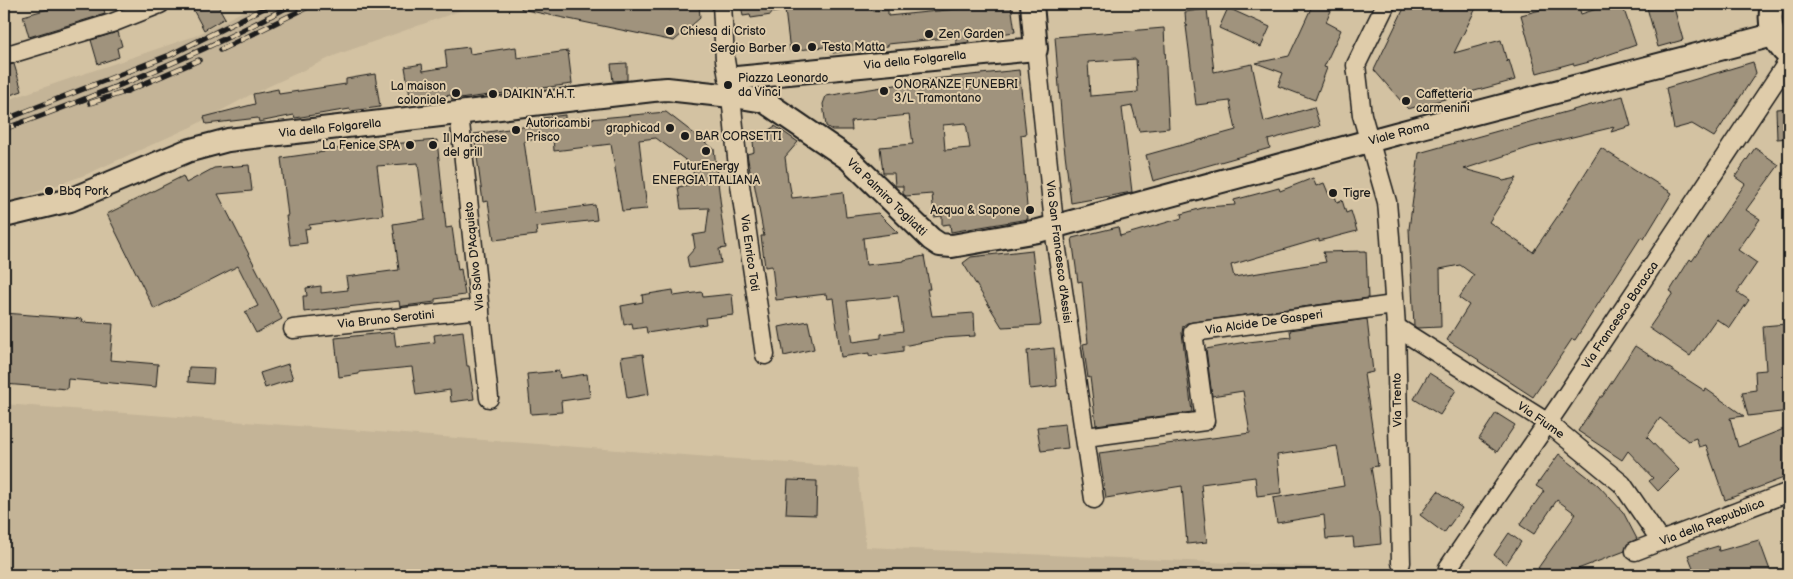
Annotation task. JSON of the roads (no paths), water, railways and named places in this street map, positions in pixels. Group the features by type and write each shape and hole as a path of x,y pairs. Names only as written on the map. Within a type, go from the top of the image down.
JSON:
{"street":[{"path":"4,56 112,23 160,4"},
{"path":"722,4 725,60 733,87 764,101"},
{"name":"Via San Francesco d'Assisi","path":"1032,4 1056,243 1094,499"},
{"name":"Via Trento","path":"1386,4 1356,66 1362,115 1387,202 1396,327 1401,563"},
{"path":"1772,4 1770,18 1773,35 1789,56"},
{"name":"Viale Roma","path":"1054,227 1370,141 1773,35"},
{"name":"Via della Folgarella","path":"766,76 1036,49"},
{"name":"Via Francesco Baracca","path":"1448,568 1548,423 1789,60"},
{"path":"733,87 766,76"},
{"path":"764,101 760,90 766,76"},
{"name":"Via della Folgarella","path":"4,216 70,200 187,151 233,139 667,89 733,87"},
{"name":"Via Enrico Toti","path":"733,87 736,151 766,355"},
{"name":"Via Palmiro Togliatti","path":"764,101 849,159 930,239 940,245 952,246 1054,227"},
{"name":"Via Salvo D'Acquisto","path":"459,113 489,398"},
{"name":"Via Alcide De Gasperi","path":"1086,437 1205,421 1193,332 1394,305"},
{"name":"Via Bruno Serotini","path":"293,329 480,309"},
{"name":"Via Fiume","path":"1396,327 1548,423 1622,484 1661,541"},
{"name":"Via della Repubblica","path":"1635,551 1789,492"}],"railway":[{"path":"4,120 170,55 272,4"},
{"path":"4,129 78,102 151,72 223,40 293,4"},
{"path":"220,50 314,4"},
{"path":"90,103 125,92 199,60"}],"place":[{"name":"Chiesa di Cristo","path":"670,31"},
{"name":"Zen Garden","path":"929,34"},
{"name":"Testa Matta","path":"812,47"},
{"name":"Sergio Barber","path":"796,48"},
{"name":"Piazza Leonardo da Vinci","path":"728,85"},
{"name":"ONORANZE FUNEBRI 3/L Tramontano","path":"884,91"},
{"name":"La maison coloniale","path":"456,93"},
{"name":"DAIKIN A.H.T.","path":"493,94"},
{"name":"Caffetteria carmenini","path":"1406,101"},
{"name":"graphicad","path":"670,128"},
{"name":"Autoricambi Prisco","path":"516,130"},
{"name":"BAR CORSETTI","path":"685,136"},
{"name":"La Fenice SPA","path":"410,145"},
{"name":"Il Marchese del grill","path":"433,145"},
{"name":"FuturEnergy ENERGIA ITALIANA","path":"706,151"},
{"name":"Bbq Pork","path":"49,191"},
{"name":"Tigre","path":"1333,193"},
{"name":"Acqua & Sapone","path":"1030,210"}]}
